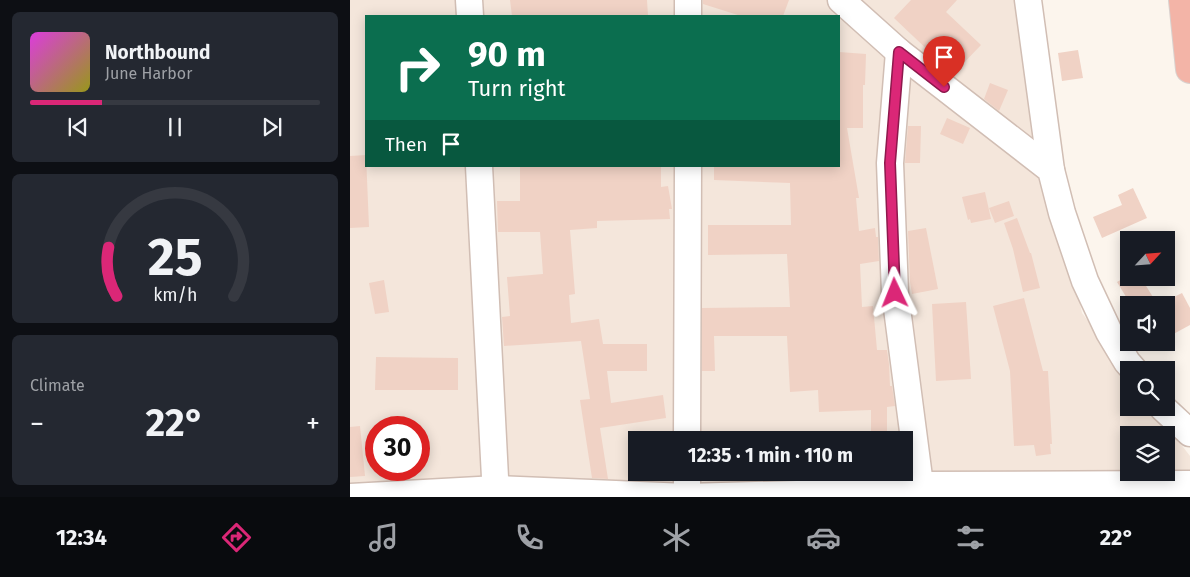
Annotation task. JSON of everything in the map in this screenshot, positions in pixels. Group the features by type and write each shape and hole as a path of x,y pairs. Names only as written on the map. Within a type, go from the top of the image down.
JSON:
{"highway":[{"path":"1183,0 1190,69"}],"street":[{"path":"469,0 470,15"},
{"path":"688,0 688,15"},
{"path":"841,0 899,52 1051,170"},
{"path":"1028,0 1051,170 1062,213 1085,281 1108,332 1128,361"},
{"path":"899,52 890,163 895,293 907,491"},
{"path":"479,167 496,493"},
{"path":"687,431 688,167"},
{"path":"1172,416 1190,433"},
{"path":"687,481 687,497"},
{"path":"350,497 496,493 687,497 1190,484"}],"shaded area":[{"path":"350,0 1017,0 1082,313 1120,363 1120,416 1159,416 1167,426 1120,426 1120,481 1175,481 1175,437 1190,456 1190,497 350,497"}],"building":[{"path":"510,0 647,0 648,15 512,15"},
{"path":"703,0 789,0 783,15 738,15 703,4"},
{"path":"911,0 957,0 946,12 981,45 953,74 894,18"},
{"path":"1078,50 1083,78 1062,81 1058,53"},
{"path":"840,52 866,54 865,85 863,85 863,128 847,128 859,198 856,198 859,231 875,228 876,237 878,237 879,261 860,264 862,307 873,306 877,350 887,350 890,386 892,386 895,406 887,407 887,431 871,431 871,410 819,412 818,390 790,392 787,336 714,336 715,371 702,371 702,308 790,307 787,254 708,255 708,225 791,225 790,183 714,180 714,167 840,167"},
{"path":"990,83 1008,90 999,111 984,99"},
{"path":"947,118 970,128 963,144 940,134"},
{"path":"908,126 921,126 920,163 905,163"},
{"path":"365,155 369,227 350,228 350,156"},
{"path":"520,167 661,167 661,187 668,186 672,209 669,209 670,219 597,221 597,228 570,230 575,294 569,295 571,323 599,319 603,344 647,344 647,371 607,371 611,403 663,395 666,418 600,428 608,479 592,478 580,400 590,399 581,341 504,346 502,317 510,316 507,277 543,274 540,232 498,232 497,201 520,201"},
{"path":"1133,188 1147,218 1102,238 1093,217 1122,205 1118,195"},
{"path":"985,192 991,219 971,223 970,219 968,220 962,197"},
{"path":"1009,201 1014,216 995,223 989,208"},
{"path":"1017,218 1031,253 1040,288 1023,292 1013,249 1004,223"},
{"path":"926,228 938,289 912,294 908,231"},
{"path":"384,280 389,312 375,314 369,283"},
{"path":"1120,280 1120,286 1146,286 1152,296 1126,296 1117,282"},
{"path":"1182,293 1190,308 1190,325 1175,333 1175,296"},
{"path":"1024,298 1043,371 1048,371 1051,454 1036,456 1034,445 1014,446 1010,371 993,306"},
{"path":"966,302 971,379 936,381 932,304"},
{"path":"376,357 458,358 458,390 375,390"},
{"path":"360,426 365,476 350,477 350,427"}],"route":[{"path":"895,293 890,163 899,52 944,87"}]}
